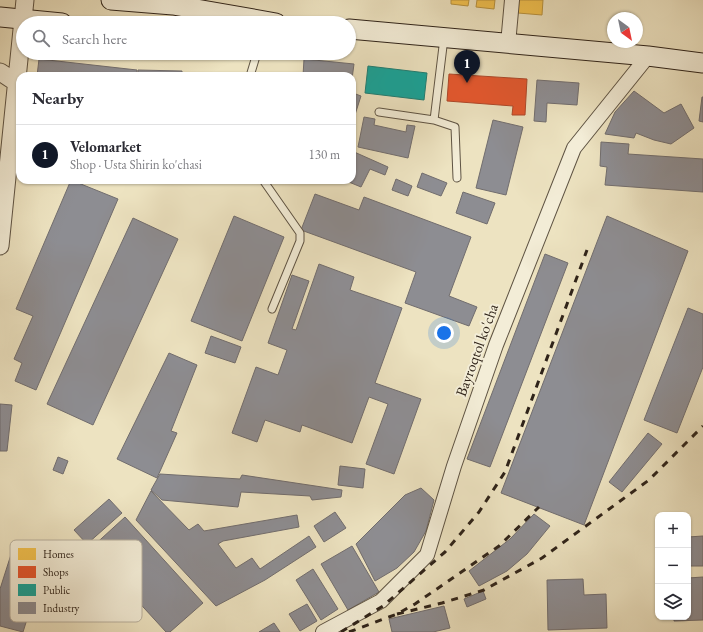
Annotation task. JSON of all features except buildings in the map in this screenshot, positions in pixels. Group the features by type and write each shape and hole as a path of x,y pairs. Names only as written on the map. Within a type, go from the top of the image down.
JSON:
{"main road":[{"path":"111,0 173,5 230,16"},
{"path":"0,17 16,18"},
{"path":"356,30 648,56 703,63"}],"street":[{"path":"23,16 25,0"},
{"path":"508,44 512,0"},
{"name":"Bayroqtol ko'cha","path":"324,632 381,601 428,555 454,466 496,345 574,148 648,56"},
{"path":"18,72 19,60"},
{"path":"0,72 16,82"},
{"path":"0,246 16,93"}],"lane":[{"path":"434,120 444,38"},
{"path":"251,72 255,60"},
{"path":"379,112 434,120 455,126 457,178"},
{"path":"266,184 300,233 300,240 272,309"}],"railway":[{"path":"341,632 383,606 445,552 479,512 505,472 587,250"},
{"path":"397,614 442,603 484,590 542,558 649,480 703,426"},
{"path":"349,632 397,614 415,604 499,546 539,507"}],"place":[{"name":"Velomarket","path":"467,83"}]}
